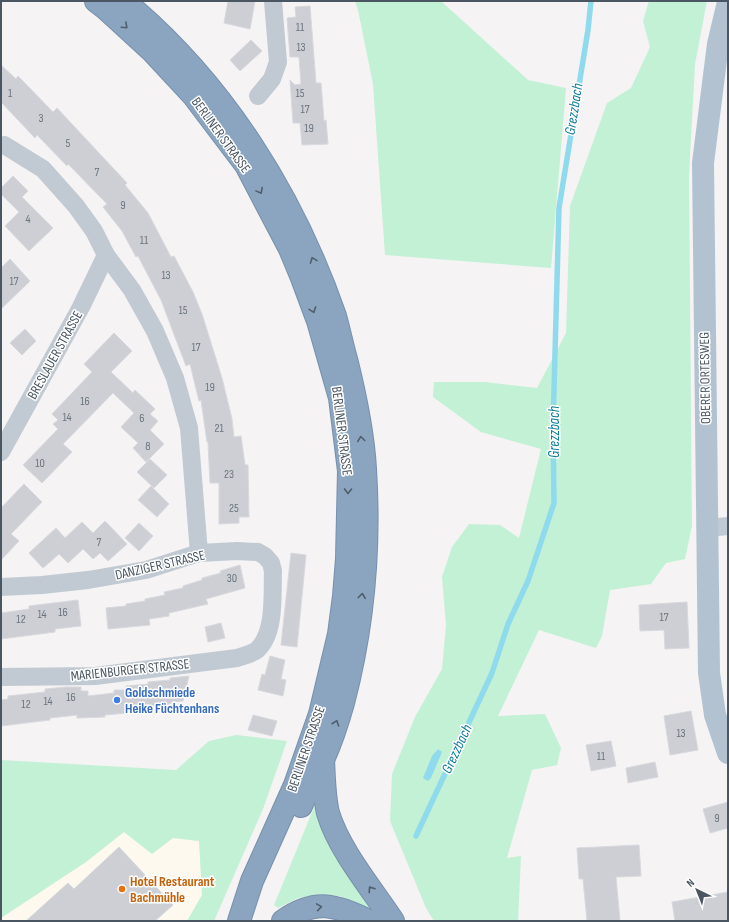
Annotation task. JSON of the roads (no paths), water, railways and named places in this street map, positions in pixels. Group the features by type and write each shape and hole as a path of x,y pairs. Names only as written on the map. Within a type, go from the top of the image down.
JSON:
{"highway":[{"name":"BERLINER STRASSE","path":"96,1 153,52 193,96 246,164 290,249 302,278 318,321 340,398 349,471 347,559 339,634 317,721 295,785 252,881 239,921"},
{"name":"BERLINER STRASSE","path":"124,1 155,29 204,80 260,156 288,206 302,234 337,324 355,396 365,468 366,556 357,637 342,704 323,760 265,885 242,921"},
{"path":"323,760 328,812 339,839 351,860 394,921"},
{"path":"283,921 306,909 326,905 349,911 369,921"}],"main road":[{"name":"OBERER ORTESWEG","path":"728,2 718,44 704,163 705,341 718,527 709,673 715,715 728,753"}],"street":[{"path":"258,96 272,79 278,62 273,1"},
{"path":"4,145 43,169 76,206 94,231 106,255 132,290 155,331 175,378 189,428 199,553"},
{"name":"BRESLAUER STRASSE","path":"1,452 81,307 106,255"},
{"name":"DANZIGER STRASSE","path":"1,587 42,585 88,580 146,570 199,553 236,551 258,552 265,556 271,563 273,571 270,624 266,638 257,650"},
{"name":"MARIENBURGER STRASSE","path":"1,677 95,676 237,658 257,650"}],"water":[{"path":"438,749 442,752 431,778 428,781 423,778 432,756"}],"waterway":[{"name":"Grezzbach","path":"416,836 492,673 508,624 528,581 554,503 553,426 559,208 588,30 591,1"}],"place":[{"name":"Goldschmiede Heike Füchtenhans","path":"117,700"},
{"name":"Hotel Restaurant Bachmühle","path":"122,889"}]}
